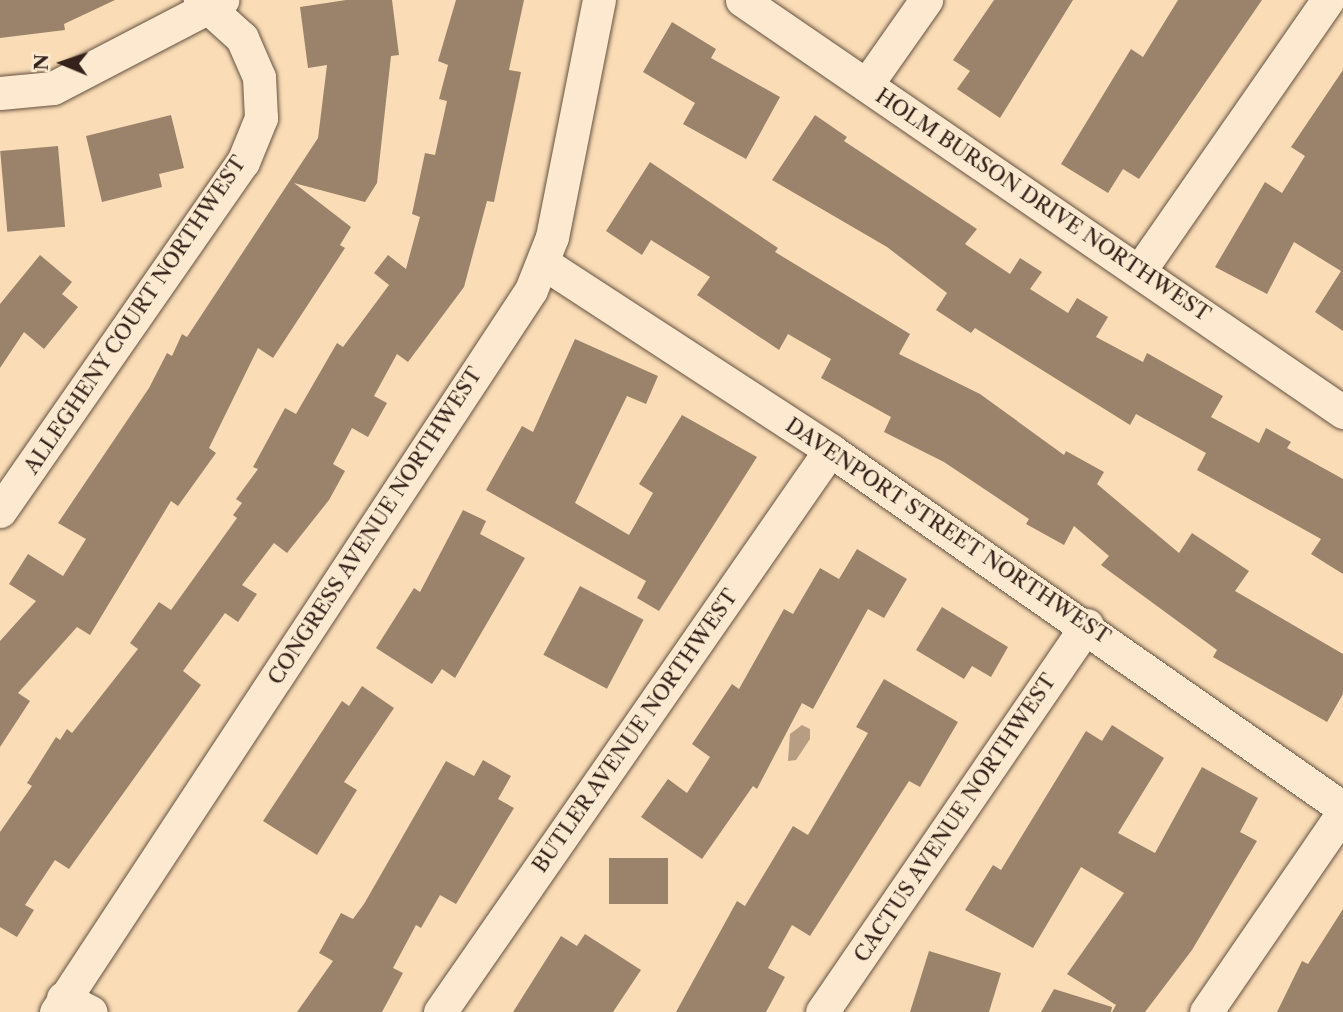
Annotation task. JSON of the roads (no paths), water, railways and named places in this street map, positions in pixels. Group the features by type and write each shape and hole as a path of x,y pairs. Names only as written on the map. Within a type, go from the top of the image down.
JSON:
{"street":[{"name":"CONGRESS AVENUE NORTHWEST","path":"70,1007 545,264 599,0"},
{"name":"HOLM BURSON DRIVE NORTHWEST","path":"743,0 1140,270 1343,412"},
{"path":"867,84 926,0"},
{"path":"1140,270 1328,0"},
{"path":"0,93 53,88 210,3"},
{"name":"ALLEGHENY COURT NORTHWEST","path":"0,511 243,162 261,118 259,77 242,38 210,3"},
{"name":"DAVENPORT STREET NORTHWEST","path":"545,264 830,450 1087,625 1343,811"},
{"name":"BUTLER AVENUE NORTHWEST","path":"440,1012 830,450"},
{"name":"CACTUS AVENUE NORTHWEST","path":"822,1012 1087,625"},
{"path":"1206,1012 1343,811"}]}
